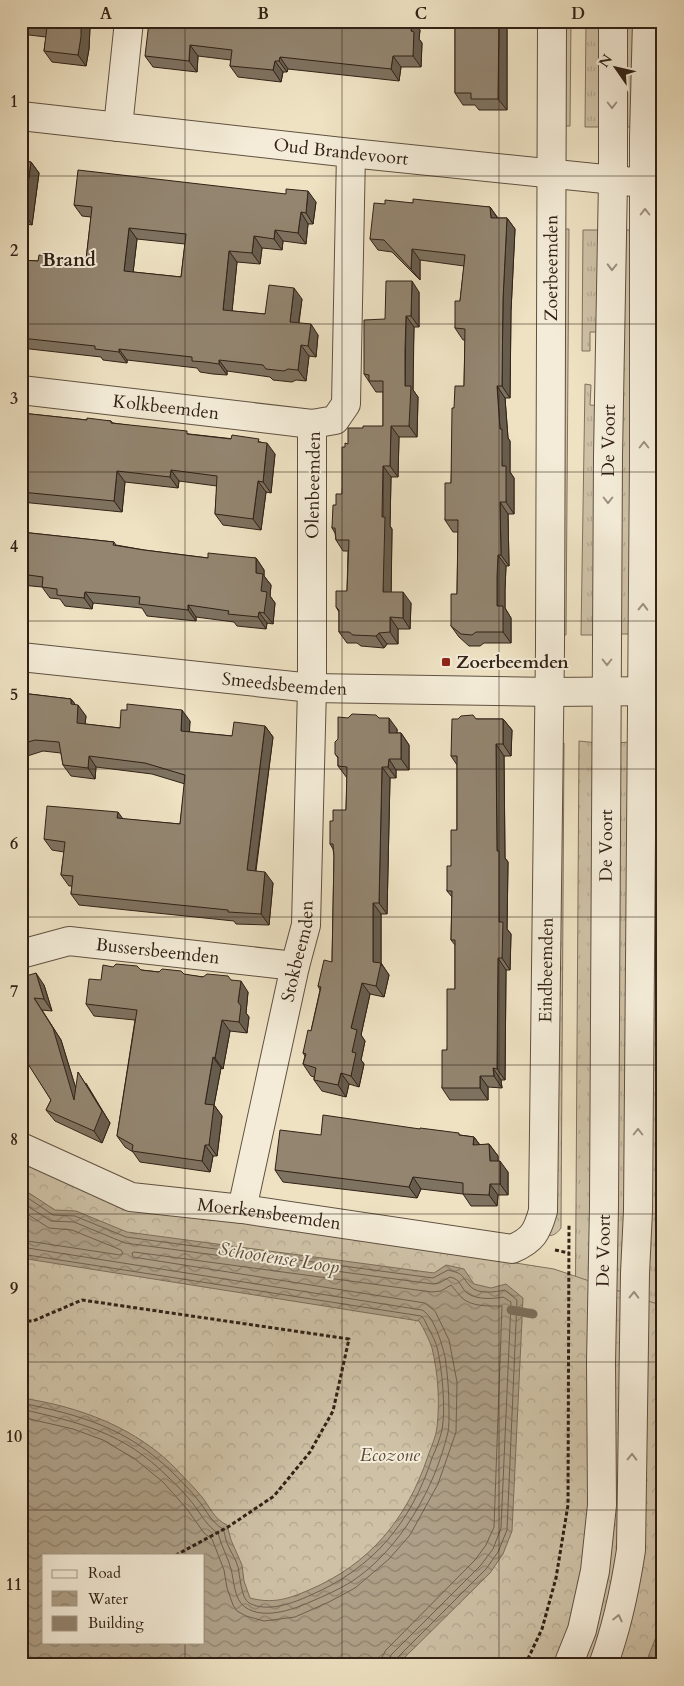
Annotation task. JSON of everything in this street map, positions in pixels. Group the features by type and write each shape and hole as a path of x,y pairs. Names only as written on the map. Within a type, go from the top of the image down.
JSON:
{"street":[{"path":"118,127 129,21"},
{"name":"Zoerbeemden","path":"550,692 552,21"},
{"name":"De Voort","path":"568,1665 582,1630 595,1571 602,1505 601,1363 604,1215 608,456 613,180 613,21"},
{"name":"De Voort","path":"603,1665 613,1639 626,1585 631,1550 635,1273 652,691 654,184 647,21"},
{"name":"Oud Brandevoort","path":"21,116 351,153 654,184"},
{"name":"Olenbeemden","path":"312,688 312,424 335,420 346,404 351,153"},
{"name":"Kolkbeemden","path":"21,390 312,424"},
{"name":"Smeedsbeemden","path":"21,657 312,688 550,692 652,691"},
{"name":"Stokbeemden","path":"242,1210 295,966 306,925 312,688"},
{"name":"Eindbeemden","path":"525,1243 538,1228 543,1211 550,692"},
{"name":"Bussersbeemden","path":"21,954 69,941 295,966"},
{"name":"Moerkensbeemden","path":"21,1147 131,1197 242,1210 512,1248 525,1243"}],"path":[{"path":"21,1321 33,1321 82,1300 349,1339 333,1410 310,1452 274,1496 228,1528 178,1554"}],"green space":[{"path":"560,21 571,21 570,126 559,126"},
{"path":"586,21 605,21 604,127 585,127"},
{"path":"619,21 638,21 636,127 618,127"},
{"path":"652,31 663,31 663,127 651,127"},
{"path":"559,229 569,229 566,635 557,635"},
{"path":"583,230 603,230 603,332 590,332 590,351 582,351"},
{"path":"619,230 637,230 631,634 616,634"},
{"path":"651,230 663,231 663,635 646,634"},
{"path":"585,384 591,385 590,405 603,406 599,635 581,635"},
{"path":"579,741 598,743 590,1539 536,1665 574,1514"},
{"path":"647,741 663,742 661,1029 663,1032 663,1619 631,1595"},
{"path":"632,742 628,1270 581,1645 613,743"},
{"path":"555,743 564,743 561,1228 557,1233 550,1236 542,1234"},
{"name":"Ecozone","path":"21,1160 106,1199 554,1269 663,1306 663,1665 21,1665"}],"water":[{"path":"21,1190 26,1191 55,1210 76,1211 127,1232 434,1273 446,1265 464,1269 474,1284 491,1288 506,1284 523,1298 512,1531 503,1554 490,1573 397,1665 21,1665 21,1398 64,1407 106,1421 126,1431 162,1456 196,1490 215,1516 227,1525 231,1540 242,1565 244,1581 250,1598 266,1601 280,1600 309,1590 350,1567 384,1537 409,1500 419,1479 437,1427 438,1398 434,1358 432,1348 419,1321 21,1258"},
{"path":"663,1619 663,1665 645,1665"}],"building":[{"path":"21,21 81,21 78,55 44,51 47,27 21,24"},
{"path":"185,21 371,21 385,23 385,21 412,21 411,31 414,32 413,56 393,56 391,69 280,57 279,61 275,61 273,70 230,66 232,50 190,45 189,61 145,56 149,22 184,26"},
{"path":"455,21 499,21 498,99 471,99 471,93 455,93"},
{"path":"21,161 31,162 24,213 21,213"},
{"path":"78,170 286,194 286,189 308,191 306,213 301,212 298,233 275,230 274,239 254,236 252,253 229,251 223,310 265,314 269,285 294,288 290,322 311,324 308,346 301,345 298,370 266,369 263,365 219,360 219,364 192,361 192,357 119,349 119,352 95,349 95,346 21,338 21,260 38,261 39,255 86,260 92,207 74,205","holes":["129,228 186,234 181,277 124,271"]},
{"path":"413,199 490,207 491,218 507,218 503,299 502,386 497,386 500,429 502,429 502,466 506,466 506,502 500,502 501,555 498,555 497,577 497,606 503,606 503,632 476,632 472,635 461,634 451,626 451,594 457,594 458,520 445,520 445,483 451,483 452,408 454,408 455,386 464,386 465,329 455,328 455,301 460,301 465,255 412,249 411,269 384,240 370,239 374,203 385,204 385,200 413,203"},
{"path":"386,281 412,281 411,316 406,316 405,350 405,386 411,386 409,426 391,426 390,466 383,466 382,517 385,517 383,592 403,592 403,618 390,617 390,632 379,633 376,636 353,635 349,632 339,632 339,610 336,607 336,591 347,591 349,540 336,540 335,528 332,528 333,505 336,505 336,494 342,494 342,447 345,447 345,443 348,444 348,428 383,426 383,381 369,381 369,375 364,374 364,320 385,319"},
{"path":"21,413 87,420 87,418 111,421 111,423 187,431 187,434 231,439 232,435 259,439 258,442 267,443 263,482 258,481 253,519 215,514 217,476 171,470 170,477 117,471 114,501 21,492"},
{"path":"21,532 114,542 113,545 208,558 208,553 256,558 256,573 263,574 261,591 267,592 264,613 259,612 258,617 228,614 229,611 188,605 188,610 139,604 140,597 85,592 84,598 57,595 57,589 42,587 43,577 21,574"},
{"path":"21,693 71,699 71,704 78,705 77,723 120,728 121,710 127,710 127,704 182,710 181,731 232,736 234,722 265,726 247,870 265,872 261,914 71,894 73,876 61,875 65,842 44,839 47,806 118,812 117,818 180,824 185,775 145,763 89,756 88,768 63,765 59,742 35,740 21,744"},
{"path":"352,714 376,715 379,718 389,718 389,733 401,733 401,759 389,759 388,767 382,767 379,903 373,903 373,962 381,963 376,986 362,983 351,1028 357,1030 352,1052 356,1053 351,1076 341,1073 338,1085 314,1080 316,1068 303,1064 306,1054 303,1053 308,1030 311,1031 321,987 318,986 324,960 332,962 334,856 333,844 330,844 330,821 333,821 333,810 346,810 347,767 338,766 335,742 338,739 338,717 348,718"},
{"path":"473,715 476,719 503,719 503,744 496,744 499,922 503,922 502,958 498,958 497,1069 493,1068 494,1076 480,1076 480,1088 442,1088 442,1050 447,1050 447,989 455,989 455,940 451,940 452,891 447,891 447,866 451,866 451,830 457,830 457,756 451,756 452,719"},
{"path":"116,964 137,966 141,970 159,972 162,969 181,971 184,974 203,977 207,974 228,976 231,980 241,981 238,1002 241,1006 239,1022 222,1020 215,1058 213,1057 205,1104 214,1105 209,1145 205,1145 202,1161 132,1151 133,1145 117,1136 137,1010 86,1004 89,979 101,980 103,965 113,967"},
{"path":"25,973 26,976 36,973 44,999 34,998 53,1028 74,1100 78,1072 102,1111 94,1131 46,1110 51,1100 21,1053 21,974"},
{"path":"323,1115 459,1133 459,1135 474,1137 473,1145 489,1144 490,1161 500,1161 500,1184 490,1184 489,1195 463,1194 463,1183 413,1177 409,1187 275,1170 280,1130 321,1135"}],"waterway":[{"name":"Schootense Loop","path":"511,1310 533,1314"}],"place":[{"name":"Zoerbeemden","path":"446,662"}],"district":[{"name":"Brand","path":"69,259"}]}
